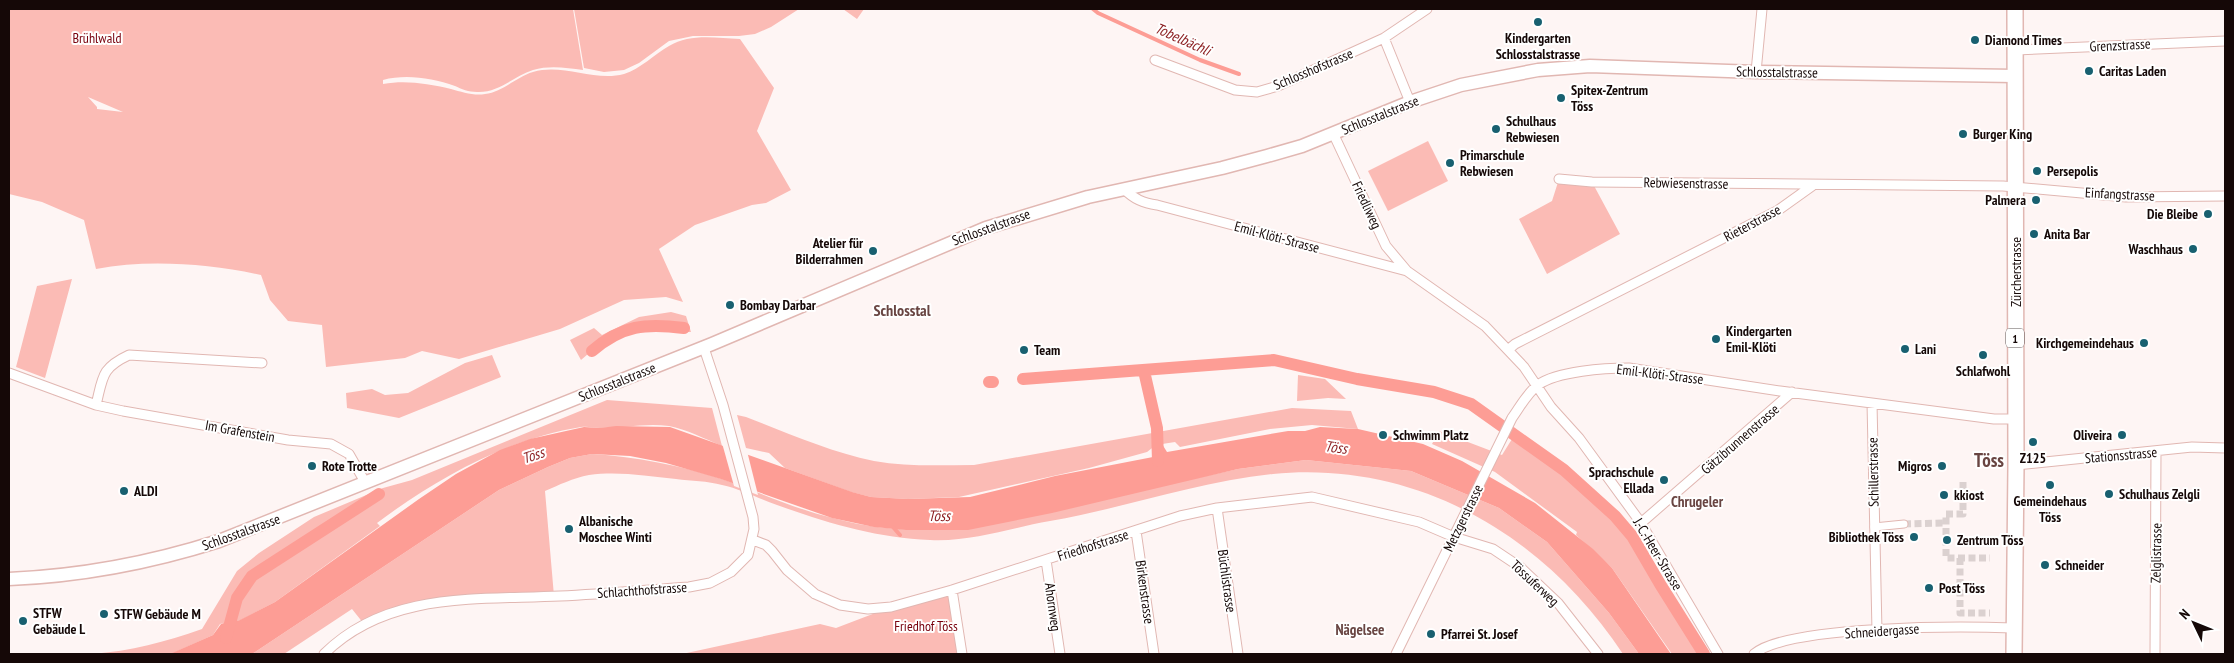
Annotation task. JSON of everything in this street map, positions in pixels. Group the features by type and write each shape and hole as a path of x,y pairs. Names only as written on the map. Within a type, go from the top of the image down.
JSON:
{"main road":[{"name":"Zürcherstrasse","path":"2014,654 2016,465 2015,9"},
{"name":"Schlosstalstrasse","path":"9,578 74,574 178,554 257,526 704,348 986,228 1052,206 1222,168 1293,148 1410,102 1461,85 1538,70 1590,66 1756,72 2016,76"}],"street":[{"path":"1756,72 1762,9"},
{"name":"Schlosshofstrasse","path":"1155,60 1235,90 1257,92 1278,86 1384,38 1422,10"},
{"path":"1384,38 1410,102"},
{"name":"Grenzstrasse","path":"2016,50 2225,41"},
{"name":"Friedliweg","path":"1333,133 1386,246 1407,271"},
{"name":"Rebwiesenstrasse","path":"1559,179 1592,182 1812,186"},
{"path":"1812,186 2016,187"},
{"name":"Rieterstrasse","path":"1509,349 1515,344 1776,211 1812,186"},
{"name":"Einfangstrasse","path":"2016,187 2126,197 2225,196"},
{"name":"Emil-Klöti-Strasse","path":"1124,189 1133,198 1144,203 1407,271 1479,321 1509,349 1537,386 1551,379 1600,368 1629,368 1872,404 1994,419 2015,419"},
{"path":"704,348 751,509 754,529 753,540"},
{"path":"96,405 104,375 113,362 129,355 262,363"},
{"name":"Im Grafenstein","path":"9,374 96,405 288,440 331,444 349,454 365,482"},
{"name":"Metzgerstrasse","path":"1396,654 1512,418 1537,386"},
{"name":"J.-C.-Heer-Strasse","path":"1537,386 1551,406 1579,438 1641,523 1718,654"},
{"name":"Gätzibrunnenstrasse","path":"1641,523 1792,392"},
{"name":"Schillerstrasse","path":"1872,404 1877,631"},
{"name":"Stationsstrasse","path":"2016,465 2207,446 2225,448"},
{"name":"Zelglistrasse","path":"2155,654 2156,452"},
{"name":"Friedhofstrasse","path":"753,540 766,545 800,583 815,594 840,605 868,608 891,607 952,590 1180,516 1217,508 1312,497 1419,522 1454,537"},
{"name":"Büchlistrasse","path":"1217,508 1238,654"},
{"path":"1874,527 1904,524"},
{"name":"Birkenstrasse","path":"1136,531 1154,654"},
{"name":"Tössuferweg","path":"1454,537 1492,549 1520,567 1558,603 1598,654"},
{"name":"Schlachthofstrasse","path":"324,654 338,641 373,619 419,604 680,588 710,583 731,572 748,555 753,540"},
{"name":"Ahornweg","path":"1046,560 1060,654"},
{"path":"952,590 962,654"},
{"name":"Schneidergasse","path":"1754,654 1762,647 1795,638 1948,627 2014,628"}],"green space":[{"name":"Brühlwald","path":"9,9 573,9 583,70 558,67 539,68 485,92 465,90 437,81 419,78 401,77 383,80 383,84 417,83 477,94 492,93 527,74 544,70 601,76 624,74 636,69 669,46 686,39 703,37 740,39 774,88 757,131 791,190 766,203 752,205 695,225 659,249 683,302 666,297 624,300 560,329 459,359 422,351 405,358 326,367 322,325 288,321 270,300 261,275 221,268 179,264 137,264 96,269 84,220 42,202 9,194","holes":["88,97 123,112 97,109"]},
{"path":"574,9 799,9 771,27 755,34 693,36 669,41 639,63 624,70 604,72 584,68"},
{"path":"843,9 864,9 857,19"},
{"path":"1428,141 1448,181 1388,211 1368,171"},
{"path":"1559,179 1592,182 1620,234 1547,274 1519,219 1552,201"},
{"path":"72,279 45,378 16,367 37,286"},
{"path":"671,312 686,316 691,332 685,332 684,327 667,325 639,326 628,329 606,340 581,360 570,340 594,328 602,335 639,317"},
{"path":"492,355 501,377 399,418 347,408 346,393 372,389 385,395 408,393 465,363"},
{"path":"1298,375 1325,379 1346,399 1328,398 1297,401"},
{"path":"607,400 712,408 722,446 682,429 660,425 581,427 526,441 500,451 448,476 400,506 377,523 380,526 275,602 237,622 235,620 220,624 213,635 171,654 92,654 148,645 202,629 237,571 259,553 314,517 383,488 412,480"},
{"path":"1292,408 1351,411 1358,429 1312,425 1270,429 1180,447 1175,442 1156,445 1147,452 1089,468 959,497 908,499 871,497 851,492 785,468 769,453 746,448 737,415 825,447 874,461 911,465 974,465"},
{"path":"1439,431 1502,455 1512,439 1556,470 1613,519 1636,550 1700,654 1672,654 1612,568 1576,535 1577,532 1495,472 1432,444"},
{"path":"592,454 625,457 690,470 722,479 805,510 857,524 918,530 930,530 1146,489 1238,469 1306,460 1411,471 1499,508 1547,542 1609,613 1639,654 1623,654 1592,612 1556,574 1516,542 1473,514 1427,494 1378,480 1326,473 1273,474 1245,478 1189,489 1078,516 991,534 946,540 910,539 871,533 796,512 736,489 717,484 632,474 589,475 545,491 554,596 445,602 364,624 352,609 284,654 252,654 499,490 570,458"},
{"name":"Friedhof Töss","path":"952,590 962,654 682,654 820,624 836,628 891,607"}],"water":[{"path":"584,427 670,427 852,492 871,497 908,499 970,497 1055,476 1153,457 1156,445 1162,444 1167,452 1288,431 1305,431 1320,427 1358,429 1423,444 1462,461 1535,503 1593,549 1612,568 1671,654 1639,654 1609,613 1547,542 1499,508 1411,471 1306,460 1238,469 1052,513 968,530 906,530 874,527 832,518 721,479 666,463 630,456 592,454 570,458 499,490 252,654 170,654 213,635 221,624 234,620 238,621 275,602 456,474 500,450 530,439"}],"pier":[{"path":"722,443 747,451 758,495 734,486"}],"waterway":[{"name":"Tobelbächli","path":"1093,9 1200,60 1239,74"},
{"path":"592,351 614,336 635,328 646,326 684,328"},
{"path":"1023,379 1274,360 1357,379 1434,392 1471,404 1564,470 1615,516 1632,536 1704,654"},
{"path":"1144,371 1157,428 1158,461"},
{"path":"226,638 237,598 252,576 379,494"},
{"path":"893,527 900,535"}],"tunnel":[{"path":"1963,482 1963,514 1946,514 1946,558 1990,558"},
{"path":"1904,524 1946,523"},
{"path":"1960,558 1960,613 1990,613"}],"place":[{"name":"Kindergarten Schlosstalstrasse","path":"1538,22"},
{"name":"Diamond Times","path":"1975,40"},
{"name":"Caritas Laden","path":"2089,71"},
{"name":"Spitex-Zentrum Töss","path":"1561,98"},
{"name":"Schulhaus Rebwiesen","path":"1496,129"},
{"name":"Burger King","path":"1963,134"},
{"name":"Primarschule Rebwiesen","path":"1450,163"},
{"name":"Persepolis","path":"2037,171"},
{"name":"Palmera","path":"2036,200"},
{"name":"Die Bleibe","path":"2208,214"},
{"name":"Anita Bar","path":"2034,234"},
{"name":"Waschhaus","path":"2193,249"},
{"name":"Atelier für Bilderrahmen","path":"873,251"},
{"name":"Bombay Darbar","path":"730,305"},
{"name":"Kindergarten Emil-Klöti","path":"1716,339"},
{"name":"Kirchgemeindehaus","path":"2144,343"},
{"name":"Lani","path":"1905,349"},
{"name":"Team","path":"1024,350"},
{"name":"Schlafwohl","path":"1983,355"},
{"name":"Schwimm Platz","path":"1383,435"},
{"name":"Oliveira","path":"2122,435"},
{"name":"Z125","path":"2033,442"},
{"name":"Rote Trotte","path":"312,466"},
{"name":"Migros","path":"1942,466"},
{"name":"Sprachschule Ellada","path":"1664,480"},
{"name":"Gemeindehaus Töss","path":"2050,485"},
{"name":"ALDI","path":"124,491"},
{"name":"Schulhaus Zelgli","path":"2109,494"},
{"name":"kkiost","path":"1944,495"},
{"name":"Albanische Moschee Winti","path":"569,529"},
{"name":"Bibliothek Töss","path":"1914,537"},
{"name":"Zentrum Töss","path":"1947,540"},
{"name":"Schneider","path":"2045,565"},
{"name":"Post Töss","path":"1929,588"},
{"name":"STFW Gebäude M","path":"104,614"},
{"name":"STFW Gebäude L","path":"23,621"},
{"name":"Pfarrei St. Josef","path":"1431,634"}],"district":[{"name":"Schlosstal","path":"902,310"},
{"name":"Töss","path":"1989,460"},
{"name":"Chrugeler","path":"1697,501"},
{"name":"Nägelsee","path":"1360,629"}]}
